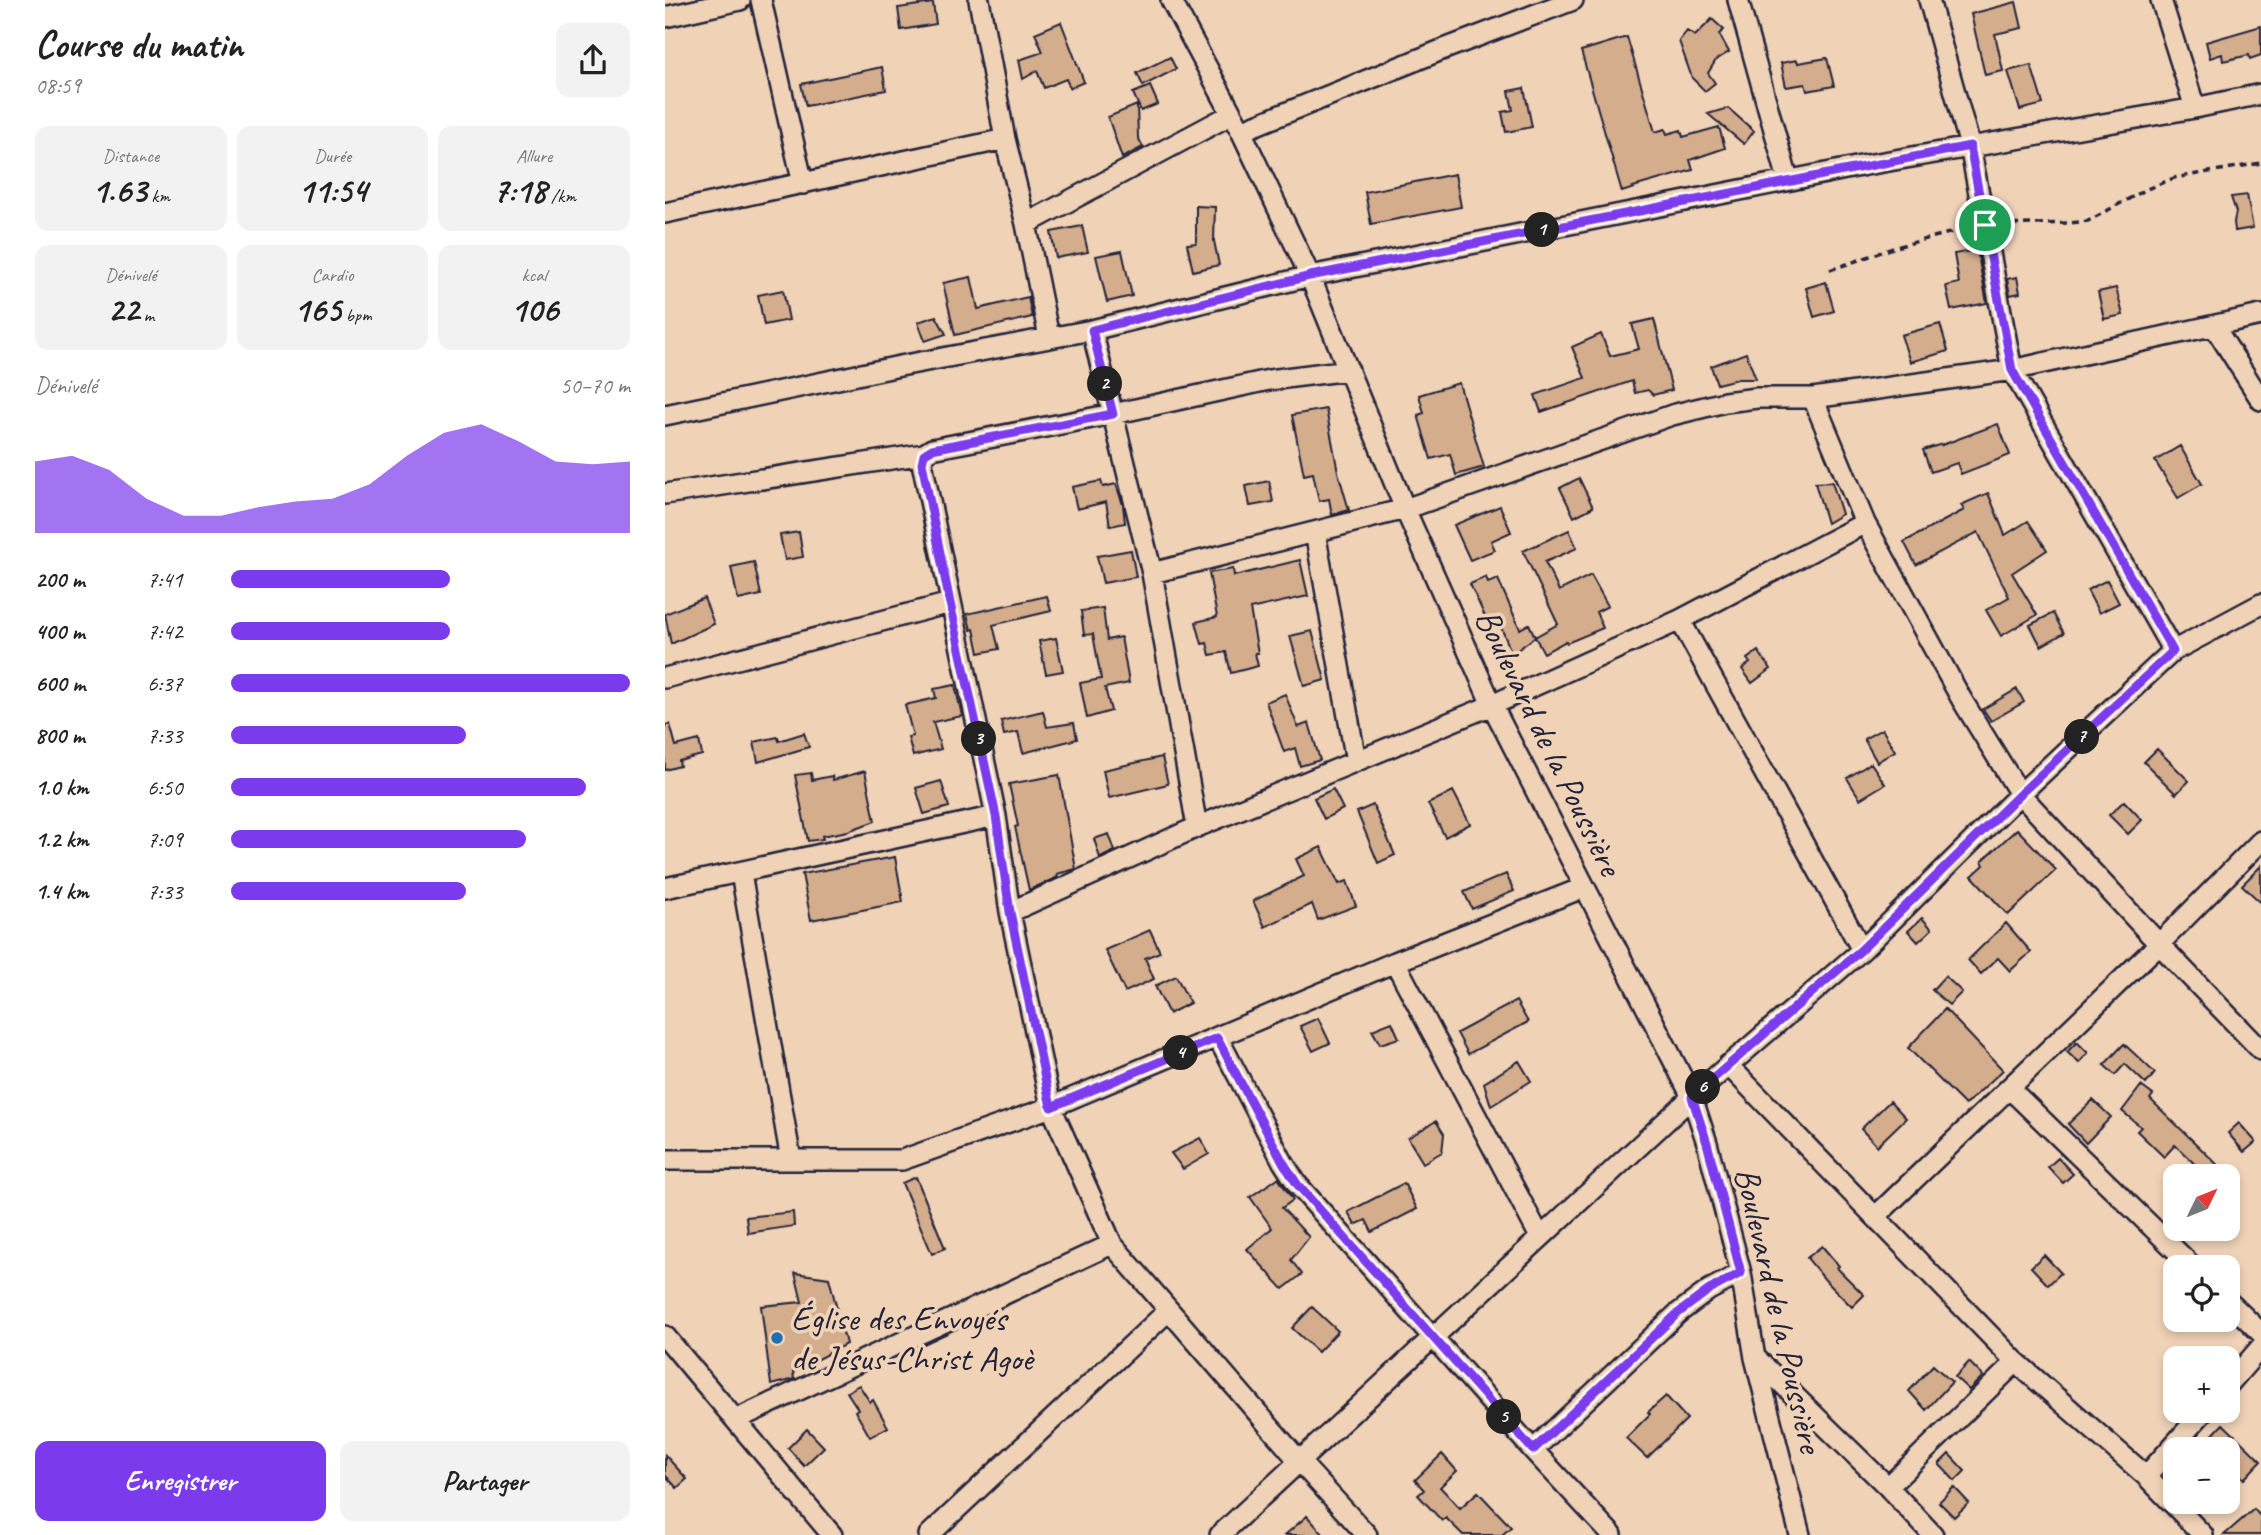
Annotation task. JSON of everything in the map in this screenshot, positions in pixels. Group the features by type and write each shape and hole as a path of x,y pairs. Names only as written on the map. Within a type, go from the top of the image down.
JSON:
{"street":[{"path":"665,17 740,0"},
{"path":"761,0 803,184"},
{"path":"979,0 1049,337"},
{"name":"Boulevard de la Poussière","path":"1171,0 1236,123 1310,276 1405,509 1492,705 1692,1097 1707,1143 1741,1273 1755,1358 1800,1535"},
{"path":"1026,224 1236,123 1573,0"},
{"path":"1738,0 1788,180"},
{"path":"1929,0 1970,146 2012,370 2173,651"},
{"path":"2161,0 2195,108"},
{"path":"665,415 1092,330 1310,276 1788,180 2261,94"},
{"path":"665,213 1006,139"},
{"path":"1151,573 1405,509 1672,415 1725,402 1756,398 1813,398 2012,370 2261,316"},
{"path":"2214,326 2261,400"},
{"path":"1092,330 1151,573 1197,827"},
{"path":"665,494 924,454 932,449 1269,380 1349,370"},
{"path":"1813,398 1865,523 1962,700 2020,794 2261,1050"},
{"path":"924,454 922,463 996,816 1010,912 1051,1107 1112,1244 1300,1462 1367,1535"},
{"path":"1010,912 1197,827 1492,705 1679,620 1865,523"},
{"path":"1315,533 1356,761"},
{"path":"665,678 950,603"},
{"path":"1220,1535 1692,1097 1861,950 2020,794 2173,651 2261,604"},
{"path":"1679,620 1861,950"},
{"path":"665,888 996,816"},
{"path":"1876,1216 2159,944 2261,841"},
{"path":"741,873 791,1160"},
{"path":"665,1160 902,1160 1051,1107 1395,962 1585,887"},
{"path":"1395,962 1540,1237"},
{"path":"1217,1038 1297,1184 1612,1535"},
{"path":"1728,1065 2017,1362 2146,1476 2203,1535"},
{"path":"2009,1088 2181,1255"},
{"path":"737,1419 1112,1244"},
{"path":"1533,1450 1677,1314 1709,1290 1741,1273"},
{"path":"929,1535 1168,1310"},
{"path":"2240,1313 2261,1333"},
{"path":"665,1336 832,1535"},
{"path":"2240,1372 2261,1348"},
{"path":"1755,1358 1888,1487 1933,1535"},
{"path":"1888,1487 2017,1362"},
{"path":"2146,1476 2193,1423"}],"path":[{"path":"1830,270 1954,230 1985,225 2088,221 2174,177 2261,163"}],"building":[{"path":"2016,2 2022,28 1995,34 2003,71 1985,75 1971,14"},
{"path":"933,3 936,24 901,30 898,8"},
{"path":"1712,19 1724,30 1719,34 1729,52 1716,60 1708,73 1715,83 1705,91 1692,78 1679,41 1687,31 1695,36"},
{"path":"1061,22 1084,82 1070,88 1066,79 1044,88 1037,71 1023,79 1019,60 1043,52 1035,33"},
{"path":"2261,26 2261,55 2250,59 2249,55 2223,61 2222,54 2210,58 2206,42"},
{"path":"1627,37 1655,132 1665,129 1667,134 1681,130 1683,137 1719,127 1725,148 1690,160 1693,170 1622,192 1581,51"},
{"path":"1170,57 1176,69 1143,86 1137,73"},
{"path":"1827,58 1834,86 1807,91 1805,84 1786,87 1781,63"},
{"path":"2031,65 2043,104 2020,110 2008,71"},
{"path":"882,67 886,90 806,106 801,84"},
{"path":"1150,86 1158,104 1141,111 1133,93"},
{"path":"1524,88 1532,127 1506,132 1502,112 1513,110 1509,91"},
{"path":"1137,105 1138,137 1143,147 1122,158 1108,117"},
{"path":"1728,108 1754,131 1744,144 1708,114"},
{"path":"1455,174 1461,207 1371,224 1365,192"},
{"path":"2247,195 2253,228 2235,231 2236,212 2231,197"},
{"path":"1196,206 1215,207 1214,241 1219,265 1193,271 1187,244 1196,243"},
{"path":"1082,226 1088,252 1056,258 1051,232"},
{"path":"1977,250 1987,303 1951,310 1946,286 1959,283 1954,254"},
{"path":"1122,251 1132,296 1107,302 1096,256"},
{"path":"971,277 978,309 1028,297 1032,317 955,335 943,283"},
{"path":"2017,277 2020,293 2010,295 2007,279"},
{"path":"1826,282 1834,311 1814,317 1806,288"},
{"path":"2116,288 2123,315 2104,319 2098,292"},
{"path":"783,290 789,320 764,325 758,295"},
{"path":"936,316 946,334 925,341 918,322"},
{"path":"1654,319 1672,390 1653,395 1648,390 1635,393 1632,381 1541,412 1535,395 1585,378 1572,347 1601,334 1610,356 1639,349 1632,324"},
{"path":"1940,324 1948,351 1910,362 1901,335"},
{"path":"1746,353 1756,379 1737,379 1717,384 1711,366"},
{"path":"1459,383 1484,467 1456,475 1450,454 1431,459 1418,415 1424,413 1419,395"},
{"path":"1326,409 1338,472 1349,510 1332,515 1329,499 1319,501 1313,473 1304,475 1292,415"},
{"path":"1998,424 2010,455 1961,474 1957,463 1931,472 1923,450"},
{"path":"2180,446 2202,484 2178,498 2155,461"},
{"path":"1579,478 1593,507 1574,517 1560,488"},
{"path":"1101,481 1103,487 1116,484 1125,523 1110,526 1106,502 1077,509 1072,487"},
{"path":"1269,481 1273,502 1250,506 1246,486"},
{"path":"1832,482 1842,514 1827,523 1815,483"},
{"path":"1988,493 2005,535 2028,521 2047,550 2012,573 2037,615 2001,636 1986,610 2009,597 1978,532 1916,565 1904,542 1964,510 1961,505"},
{"path":"1500,506 1511,532 1491,541 1495,550 1470,560 1454,525"},
{"path":"1569,530 1577,548 1545,562 1559,591 1591,575 1608,606 1596,612 1603,628 1567,643 1566,641 1544,653 1535,637 1558,624 1523,551"},
{"path":"799,532 803,557 785,560 780,535"},
{"path":"1131,550 1136,577 1103,583 1097,556"},
{"path":"1300,560 1308,596 1250,609 1258,666 1231,673 1226,652 1210,655 1207,643 1202,644 1196,622 1217,617 1209,573 1233,569 1234,576"},
{"path":"754,562 761,595 738,600 731,567"},
{"path":"1486,577 1488,583 1498,579 1520,629 1529,624 1535,637 1512,654 1498,620 1487,621 1470,584"},
{"path":"2107,580 2119,603 2099,613 2087,590"},
{"path":"1047,596 1051,611 993,625 999,649 979,653 974,629 971,630 967,614"},
{"path":"704,598 714,624 671,644 665,614"},
{"path":"1103,608 1107,640 1121,637 1129,683 1105,688 1111,711 1087,718 1080,683 1101,679 1093,634 1084,635 1081,611"},
{"path":"2053,613 2064,633 2041,646 2030,625"},
{"path":"1312,631 1325,680 1304,686 1290,636"},
{"path":"1056,638 1063,671 1046,674 1039,641"},
{"path":"1758,651 1771,669 1752,683 1742,669 1750,663 1747,659"},
{"path":"955,685 962,716 933,722 941,749 913,756 908,737 913,736 905,705 936,698 934,689"},
{"path":"2017,689 2024,702 1991,721 1983,709"},
{"path":"1285,694 1298,727 1309,723 1320,760 1300,766 1295,748 1284,752 1266,702"},
{"path":"1043,711 1047,727 1074,723 1077,739 1023,753 1018,732 1004,735 1001,721"},
{"path":"670,724 676,746 699,740 702,755 679,761 680,766 665,770 665,725"},
{"path":"1882,729 1895,751 1877,762 1864,739"},
{"path":"804,733 809,747 758,762 754,742 778,737 779,741"},
{"path":"2157,749 2189,781 2176,794 2144,762"},
{"path":"1162,757 1168,784 1109,798 1103,770"},
{"path":"1871,763 1885,784 1860,799 1847,778"},
{"path":"865,771 875,821 848,831 822,836 823,839 808,841 795,775 811,773 812,780 832,776 833,780"},
{"path":"1059,775 1076,869 1057,874 1058,877 1029,890 1009,784"},
{"path":"941,781 949,807 924,814 916,788"},
{"path":"1333,789 1343,809 1324,819 1314,798"},
{"path":"1453,791 1470,824 1445,837 1428,804"},
{"path":"2124,801 2142,820 2128,834 2109,815"},
{"path":"1373,805 1395,855 1378,863 1357,812"},
{"path":"2017,829 2056,870 2008,915 1972,876 1984,865 1982,861"},
{"path":"1109,834 1115,851 1100,858 1094,839"},
{"path":"1321,847 1339,884 1347,881 1356,906 1318,920 1312,904 1265,927 1253,901 1304,876 1296,859"},
{"path":"895,857 903,902 811,920 802,874"},
{"path":"2261,866 2261,903 2242,885"},
{"path":"1506,874 1514,891 1472,909 1464,892"},
{"path":"1922,918 1932,929 1918,942 1908,931"},
{"path":"2006,923 2031,952 2010,971 1998,958 1981,974 1968,960"},
{"path":"1150,930 1160,952 1145,958 1154,979 1125,992 1105,950"},
{"path":"1176,976 1190,1003 1169,1014 1155,986"},
{"path":"1945,976 1962,992 1949,1005 1932,990"},
{"path":"1516,1001 1528,1022 1468,1054 1457,1033"},
{"path":"1945,1009 2003,1070 1965,1105 1908,1048"},
{"path":"1318,1018 1330,1043 1313,1051 1300,1026"},
{"path":"1392,1022 1399,1038 1380,1044 1372,1030"},
{"path":"2077,1042 2088,1053 2079,1063 2067,1052"},
{"path":"2124,1044 2155,1073 2146,1084 2125,1064 2115,1075 2104,1065"},
{"path":"1519,1061 1531,1081 1491,1106 1484,1083"},
{"path":"2141,1086 2153,1095 2150,1099 2217,1164 2195,1164 2175,1145 2164,1157 2137,1131 2141,1127 2122,1111"},
{"path":"2093,1100 2111,1117 2086,1143 2068,1124"},
{"path":"1890,1101 1906,1118 1877,1146 1861,1129"},
{"path":"1436,1121 1444,1134 1442,1152 1423,1163 1408,1138"},
{"path":"2239,1123 2256,1142 2244,1152 2228,1133"},
{"path":"1200,1138 1209,1154 1183,1169 1171,1153"},
{"path":"2058,1158 2073,1174 2063,1183 2048,1167"},
{"path":"916,1177 945,1248 932,1254 902,1183"},
{"path":"1278,1178 1293,1200 1282,1208 1309,1237 1291,1260 1302,1274 1283,1289 1247,1249 1272,1228 1250,1197"},
{"path":"1404,1183 1417,1209 1372,1232 1366,1220 1355,1225 1348,1212"},
{"path":"793,1212 794,1226 748,1233 746,1217"},
{"path":"1822,1246 1839,1266 1837,1268 1864,1295 1852,1307 1807,1258"},
{"path":"2044,1255 2061,1273 2048,1285 2031,1267"},
{"path":"795,1273 829,1278 846,1344 793,1372 794,1379 771,1385 761,1306 802,1302"},
{"path":"1312,1307 1338,1331 1318,1352 1292,1328"},
{"path":"1969,1362 1983,1376 1969,1390 1955,1377"},
{"path":"1933,1365 1952,1382 1926,1410 1909,1391"},
{"path":"859,1385 870,1402 873,1400 888,1427 870,1437 847,1392"},
{"path":"1666,1396 1687,1419 1647,1458 1626,1438"},
{"path":"2223,1424 2236,1437 2211,1437"},
{"path":"807,1429 824,1447 804,1466 788,1448"},
{"path":"2240,1441 2261,1461 2244,1479 2240,1475"},
{"path":"1442,1454 1457,1471 1440,1487 1460,1508 1478,1492 1511,1527 1502,1535 1463,1535 1446,1518 1442,1521 1418,1495 1424,1490 1415,1480"},
{"path":"1949,1454 1965,1471 1955,1481 1939,1464"},
{"path":"665,1455 687,1479 677,1488 665,1475"},
{"path":"1954,1487 1969,1503 1954,1517 1939,1502"},
{"path":"2254,1509 2261,1517 2261,1535 2224,1535"},
{"path":"1307,1516 1324,1535 1285,1535"}],"place":[{"name":"Église des Envoyés de Jésus-Christ Agoè","path":"777,1338"}],"route":[{"path":"1970,146 1985,225 2012,370 2173,651 2020,794 1861,950 1692,1097 1707,1143 1741,1273 1709,1290 1677,1314 1533,1450 1297,1184 1217,1038 1051,1107 1010,912 996,816 922,463 924,454 932,449 1113,414 1092,330 1310,276 1970,146"}]}
